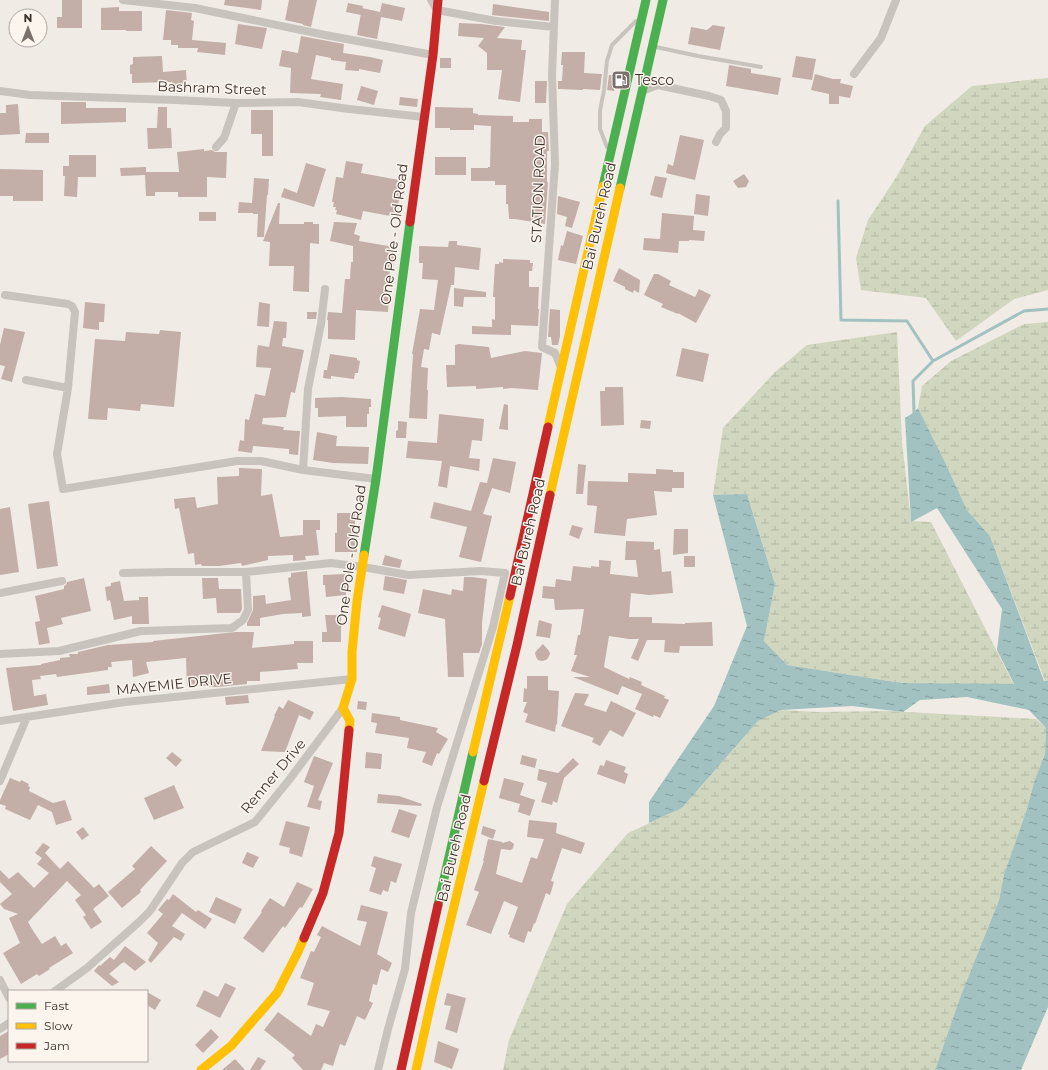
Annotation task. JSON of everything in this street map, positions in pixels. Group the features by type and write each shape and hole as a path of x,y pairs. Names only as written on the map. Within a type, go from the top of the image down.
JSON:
{"main road":[{"name":"One Pole - Old Road","path":"343,708 352,679 353,636 357,601 376,479 433,55 438,0"},
{"name":"Bai Bureh Road","path":"401,1070 646,0"},
{"name":"Bai Bureh Road","path":"416,1070 519,637 575,383 663,0"},
{"path":"201,1070 231,1046 277,993 298,952 323,893 339,834 350,721 343,708"}],"street":[{"path":"123,0 195,8 325,35 433,55"},
{"path":"431,0 437,10 496,22 554,27"},
{"name":"STATION ROAD","path":"556,0 552,75 555,164 542,347 555,353 562,369"},
{"path":"854,74 880,38 896,0"},
{"path":"642,91 658,85 721,100 726,111 726,128 720,134 716,142"},
{"name":"Bashram Street","path":"0,91 30,95 236,103 298,102 349,109 424,116"},
{"path":"216,147 224,138 236,103"},
{"path":"303,470 308,389 321,324 325,289"},
{"path":"6,295 68,304 72,306 75,312 68,388 57,454 63,489 237,461 261,461 303,470 376,479"},
{"path":"26,380 68,388"},
{"path":"123,573 246,572 331,563 363,567 408,576 481,571 505,573 492,627 437,807 412,913 404,969 378,1070"},
{"path":"0,654 59,650 141,631 232,628 242,620 248,610 246,572"},
{"path":"0,593 62,581"},
{"name":"MAYEMIE DRIVE","path":"0,721 125,702 352,679"},
{"name":"Renner Drive","path":"56,990 87,968 150,911 182,863 193,852 255,822 289,780 343,708"},
{"path":"0,781 27,717"},
{"path":"0,980 8,996"}],"lane":[{"path":"610,155 600,129 600,111 607,61 612,45 643,14"},
{"path":"652,46 761,67"}],"green space":[{"path":"1048,78 1048,290 1014,299 956,341 926,298 861,290 856,258 868,220 897,176 925,126 972,86"},
{"path":"1048,322 1048,681 1045,681 990,536 967,510 918,408 922,386 951,361 1024,324"},
{"path":"897,332 902,442 911,521 931,522 1014,685 902,683 787,665 764,641 775,584 747,494 713,495 723,428 775,372 807,345"},
{"path":"781,710 817,712 888,711 1036,719 1046,728 1045,754 1035,779 1026,812 1004,874 999,900 961,995 935,1070 503,1070 509,1040 567,904 628,833 682,808 758,721"}],"water":[{"path":"918,408 967,510 990,536 1044,681 1048,681 1048,1007 1021,1070 935,1070 961,995 999,900 1004,874 1026,812 1035,779 1045,754 1046,728 1029,710 967,697 920,700 903,712 852,706 781,710 758,721 682,808 649,823 649,802 714,706 747,626 713,495 747,494 775,584 764,641 787,665 902,683 1014,684 997,650 1002,609 937,508 911,522 905,418"}],"building":[{"path":"62,0 82,0 82,28 57,28 57,17 62,17"},
{"path":"225,0 262,0 261,10 224,5"},
{"path":"289,0 317,0 311,27 285,20"},
{"path":"348,3 363,6 361,15 346,12"},
{"path":"382,3 405,8 402,21 381,17 377,39 357,35 362,8 380,12"},
{"path":"493,4 549,12 549,21 492,15"},
{"path":"119,7 119,11 142,11 142,31 101,30 101,8"},
{"path":"166,10 192,13 191,20 194,21 192,40 226,43 225,55 197,52 198,48 178,48 178,45 171,45 171,40 163,40"},
{"path":"459,23 505,27 497,38 522,40 521,50 526,50 520,102 498,99 502,70 487,70 487,53 478,46 484,38 458,36"},
{"path":"238,24 267,28 262,49 235,44"},
{"path":"713,25 725,27 720,50 688,44 691,27 707,30"},
{"path":"301,36 344,44 343,53 383,60 380,73 359,69 359,71 345,70 346,62 331,60 331,58 316,55 311,79 343,84 341,100 320,97 321,94 290,93 291,68 279,66 282,50 298,53"},
{"path":"562,52 585,52 584,73 602,74 600,90 558,89 558,81 562,81"},
{"path":"162,56 163,72 186,70 187,88 173,89 172,82 132,83 130,65 133,64 133,57"},
{"path":"796,56 816,59 812,80 792,77"},
{"path":"440,58 451,58 451,68 440,68"},
{"path":"729,65 751,69 751,73 781,78 778,95 726,86"},
{"path":"815,74 833,79 841,79 840,83 853,86 850,98 839,96 839,104 829,104 829,94 811,90"},
{"path":"609,75 615,75 614,91 607,90"},
{"path":"535,81 547,81 546,103 535,103"},
{"path":"361,86 378,91 374,105 357,100"},
{"path":"400,97 418,99 417,107 399,105"},
{"path":"61,102 86,102 86,108 126,108 126,122 61,124"},
{"path":"18,104 20,134 0,135 0,113 6,113 6,105"},
{"path":"158,107 167,107 167,128 171,128 172,148 148,149 147,128 157,128"},
{"path":"435,107 473,108 473,113 478,115 513,116 513,122 529,122 529,119 542,119 542,132 548,132 549,151 547,151 548,182 545,224 509,219 508,204 506,204 506,185 495,185 495,181 471,181 471,168 490,167 491,126 474,125 474,130 450,130 450,128 435,128"},
{"path":"251,110 273,110 273,156 262,156 262,134 251,134"},
{"path":"26,133 49,133 49,143 25,143"},
{"path":"680,135 704,140 695,180 666,173 668,164 673,166"},
{"path":"204,149 204,151 212,150 215,152 227,152 226,178 207,177 207,197 178,197 178,192 155,192 155,196 146,196 145,175 121,176 120,168 146,167 146,172 179,172 177,152"},
{"path":"69,155 96,155 96,177 78,177 77,197 64,196 65,176 63,176 63,166 69,166"},
{"path":"435,157 466,157 466,175 435,175"},
{"path":"346,161 363,164 361,173 399,180 399,183 402,183 396,217 363,211 361,220 336,214 336,207 333,207 334,202 332,202 336,177 343,178"},
{"path":"306,163 326,169 314,207 281,197 284,188 297,193"},
{"path":"0,169 43,170 43,201 13,201 13,196 0,196"},
{"path":"744,174 749,181 746,187 738,188 733,181"},
{"path":"655,176 667,178 662,198 650,195"},
{"path":"254,178 269,179 264,237 257,237 258,214 238,213 239,202 252,203"},
{"path":"696,194 710,196 708,216 694,214"},
{"path":"558,196 580,202 572,228 565,226 567,217 557,214"},
{"path":"278,203 280,203 279,224 304,224 304,222 313,222 313,224 319,224 319,244 310,243 309,292 293,291 294,266 269,266 270,242 263,241"},
{"path":"199,212 216,212 216,221 199,221"},
{"path":"662,213 694,216 693,230 705,231 704,241 679,241 678,253 643,250 644,238 660,239"},
{"path":"334,222 357,223 354,234 360,236 359,241 394,247 393,270 390,270 386,297 389,297 388,312 356,310 355,340 328,339 328,312 342,313 345,279 350,279 351,262 353,262 353,246 330,241"},
{"path":"567,231 583,236 576,264 558,260 561,245 563,246"},
{"path":"449,241 457,241 457,245 481,248 479,270 455,267 454,285 451,285 440,335 432,333 429,350 424,349 421,367 428,368 427,419 409,418 412,354 420,309 434,310 438,280 422,279 423,263 419,263 419,246 448,247"},
{"path":"503,259 530,260 530,263 533,263 532,271 529,271 529,287 539,287 538,326 511,325 511,335 472,334 472,326 492,327 492,319 495,320 495,297 493,297 495,264 499,264 499,262 503,263"},
{"path":"619,268 640,280 639,293 634,290 633,293 613,281"},
{"path":"654,274 658,274 671,281 669,285 695,297 699,289 711,295 696,323 678,313 661,307 663,304 644,295"},
{"path":"454,288 486,292 486,297 464,297 463,307 454,306"},
{"path":"85,302 105,304 104,322 99,322 99,330 83,328"},
{"path":"259,302 270,304 269,327 257,326"},
{"path":"550,309 560,310 560,336 558,345 552,345 551,337 548,337"},
{"path":"307,312 317,312 316,319 307,319"},
{"path":"274,321 287,322 286,338 283,338 282,346 304,350 295,393 291,392 286,417 263,418 262,424 284,427 283,430 300,431 298,455 289,454 289,449 253,446 252,453 238,451 240,440 244,441 245,419 249,420 255,394 265,396 271,368 256,367 257,351 258,345 269,347"},
{"path":"4,328 25,332 12,382 1,379 5,366 0,365 0,345"},
{"path":"160,330 181,332 174,407 141,404 140,411 108,408 107,420 88,419 95,339 125,341 126,332 159,334"},
{"path":"459,344 489,347 491,358 525,351 542,353 538,390 511,388 503,389 503,387 476,389 476,386 447,387 446,365 455,365 455,345"},
{"path":"682,348 709,354 703,382 676,376"},
{"path":"330,354 357,358 357,360 360,361 358,373 355,373 354,379 331,376 331,379 323,378 324,370 327,370"},
{"path":"605,387 623,387 624,425 601,426 600,391 605,391"},
{"path":"342,397 371,399 371,407 369,407 369,414 367,414 367,427 346,427 346,416 318,417 318,408 315,408 315,398"},
{"path":"504,404 508,405 508,430 499,429"},
{"path":"439,414 484,419 482,441 472,440 469,458 480,459 479,471 450,466 447,488 438,486 442,461 406,458 408,441 437,443"},
{"path":"641,420 651,421 650,429 640,428"},
{"path":"398,421 407,422 406,438 396,438"},
{"path":"317,432 337,436 336,446 369,447 368,464 333,463 313,460"},
{"path":"493,458 516,462 510,493 492,488 483,514 492,516 481,562 459,557 467,527 430,518 434,502 471,511 480,482 487,483"},
{"path":"578,464 586,465 583,494 576,494"},
{"path":"239,468 262,469 261,496 272,494 280,537 303,535 303,520 320,520 320,530 316,530 319,555 305,556 306,560 293,561 293,555 268,556 268,560 242,566 241,563 219,566 202,566 201,564 195,565 194,553 188,554 179,508 175,509 174,499 195,497 197,508 218,504 217,477 239,476"},
{"path":"656,469 684,472 684,488 672,488 672,492 654,491 657,515 627,519 625,536 594,533 597,506 587,505 588,481 628,482 628,473 656,474"},
{"path":"49,501 58,566 37,569 28,504"},
{"path":"10,507 19,572 0,575 0,509"},
{"path":"337,513 355,513 357,552 335,552"},
{"path":"572,525 583,528 579,539 569,535"},
{"path":"674,529 688,529 688,553 673,555"},
{"path":"626,541 654,542 654,550 660,549 662,572 671,571 673,593 649,595 631,593 629,617 652,617 652,623 685,624 712,622 713,646 680,646 679,653 664,652 665,640 647,640 638,661 631,658 639,639 609,636 604,667 629,679 630,677 642,682 641,685 665,696 664,698 669,700 660,718 654,715 653,717 635,709 642,694 622,686 618,695 573,677 590,677 571,671 577,655 574,655 578,635 580,635 584,609 555,610 554,599 542,598 543,586 555,587 556,579 571,581 573,566 591,568 591,566 599,567 599,560 611,561 610,574 638,577 636,560 625,560"},
{"path":"385,555 402,560 400,568 382,565"},
{"path":"684,556 695,556 695,567 684,567"},
{"path":"307,571 311,616 302,617 302,613 283,614 260,618 260,626 247,626 253,610 253,596 265,595 266,604 291,600 288,578 291,577 291,573"},
{"path":"345,574 346,595 326,597 325,585 323,585 323,575"},
{"path":"385,576 407,580 404,594 383,590"},
{"path":"464,577 487,579 482,623 482,644 479,653 463,653 464,677 448,677 445,619 418,613 423,589 451,595 452,589 463,591"},
{"path":"84,578 91,611 61,618 63,624 47,628 50,643 39,645 35,622 40,621 35,596 64,589 67,582"},
{"path":"202,578 218,578 219,589 241,589 242,609 240,613 217,613 216,598 203,599"},
{"path":"120,581 124,601 139,600 139,597 148,597 149,624 132,624 132,616 114,620 110,600 107,601 105,587 111,586 111,583"},
{"path":"382,605 411,614 405,637 378,629 381,618 378,617"},
{"path":"325,615 341,615 341,642 322,642 322,632 327,632"},
{"path":"539,620 552,624 550,638 536,636"},
{"path":"235,632 254,632 252,648 294,644 294,641 313,641 313,663 297,663 298,669 260,672 260,681 247,681 247,684 209,687 187,686 186,658 146,662 149,673 133,677 132,660 111,662 112,667 108,667 108,670 57,677 56,674 40,676 41,679 32,680 34,696 46,694 48,705 13,711 6,668 41,665 60,660 60,658 70,657 69,654 78,654 78,652 108,645 153,642"},
{"path":"543,644 550,654 546,660 542,661 538,660 535,653"},
{"path":"527,676 548,676 548,690 559,691 557,725 556,724 555,732 525,722 528,714 523,712 527,702 523,702 524,688 527,689"},
{"path":"109,684 110,693 87,695 87,687"},
{"path":"575,693 589,694 584,705 606,712 611,701 636,713 623,737 610,730 600,746 592,742 594,738 561,726"},
{"path":"248,695 249,703 226,705 225,697"},
{"path":"288,700 314,712 310,720 299,715 285,752 261,751 279,706 283,709"},
{"path":"358,701 367,702 366,710 357,709"},
{"path":"372,713 400,717 400,720 438,728 436,732 448,739 439,754 437,753 432,766 422,762 426,752 407,748 409,738 375,733 377,723 371,722"},
{"path":"172,752 182,760 176,767 166,758"},
{"path":"366,752 382,754 381,769 365,768"},
{"path":"522,755 537,759 535,768 520,764"},
{"path":"314,756 333,763 318,800 322,801 320,810 307,807 314,786 304,782"},
{"path":"573,758 579,764 564,778 557,803 553,801 552,805 541,802 547,783 537,780 539,769 558,773"},
{"path":"606,760 626,767 624,772 628,774 625,784 597,774 600,765 604,766"},
{"path":"10,778 20,782 21,780 29,784 29,791 53,803 65,800 72,820 56,825 52,812 38,805 30,820 5,809 6,806 0,804 0,800"},
{"path":"504,778 524,783 520,795 535,800 530,816 518,812 520,804 499,798"},
{"path":"174,785 184,808 154,820 144,798"},
{"path":"378,794 399,796 422,804 421,806 377,803"},
{"path":"399,809 417,815 409,838 391,832"},
{"path":"529,820 557,823 556,833 585,843 581,854 562,848 551,881 554,882 550,895 546,893 535,924 534,923 531,932 528,931 524,943 509,937 510,935 508,934 518,907 504,901 491,934 466,925 479,892 474,890 484,861 488,839 502,843 510,841 514,844 511,850 501,849 496,874 522,883 531,857 537,859 544,839 527,837"},
{"path":"286,821 310,827 302,857 289,853 290,848 279,845"},
{"path":"483,826 496,830 493,839 481,834"},
{"path":"83,827 89,835 82,840 76,832"},
{"path":"43,843 50,847 45,853 60,869 68,861 94,888 99,884 109,896 93,909 102,922 91,929 83,917 86,915 75,900 81,895 67,881 28,922 42,944 55,936 61,946 66,943 73,953 39,976 37,974 21,984 3,953 20,943 9,918 18,914 4,909 0,904 12,894 0,882 0,870 9,879 18,872 34,888 49,873 37,864 42,858 35,853"},
{"path":"151,846 167,861 140,890 141,892 122,908 108,892 135,869 132,866"},
{"path":"247,852 259,857 253,868 242,863"},
{"path":"374,856 402,864 396,883 391,881 388,892 383,890 381,895 369,891 376,868 371,866"},
{"path":"297,882 313,889 302,908 300,907 285,928 283,926 263,953 243,938 262,912 261,911 270,898 284,907"},
{"path":"173,894 196,912 198,910 212,919 205,929 182,913 172,926 185,934 181,941 174,937 151,963 148,960 158,943 147,933 163,914 158,910"},
{"path":"216,897 242,909 235,924 209,912"},
{"path":"361,905 388,912 377,954 392,963 388,972 381,969 377,985 373,984 369,1001 373,1003 365,1020 357,1016 345,1046 340,1044 333,1066 324,1063 321,1070 303,1070 292,1058 295,1055 264,1030 278,1012 311,1036 316,1024 323,1027 330,1011 307,1005 314,983 300,978 311,951 314,952 321,937 317,935 322,926 360,946 367,922 357,920"},
{"path":"125,946 146,962 135,971 124,962 122,963 109,974 119,982 112,986 94,971 99,965 100,966 110,957 114,960"},
{"path":"225,983 236,988 220,1018 196,1006 204,990 218,997"},
{"path":"148,993 161,1000 155,1010 148,1006"},
{"path":"447,993 466,998 457,1033 445,1029 451,1006 444,1005"},
{"path":"211,1029 219,1037 203,1053 195,1045"},
{"path":"8,1032 8,1055 0,1059 0,1036"},
{"path":"438,1041 459,1049 452,1069 434,1062"},
{"path":"258,1057 266,1061 260,1070 250,1070"},
{"path":"235,1059 245,1070 222,1070"}],"waterway":[{"path":"838,201 841,320 907,321 933,361"},
{"path":"914,417 913,381 933,361 1024,311 1048,309"}],"traffic: fast":[{"path":"603,186 646,0"},
{"path":"620,188 663,0"},
{"path":"364,555 376,479 410,222"},
{"path":"438,905 473,752"}],"traffic: slow":[{"path":"548,427 603,186"},
{"path":"550,495 620,188"},
{"path":"349,730 350,721 343,708 352,679 352,652 357,601 364,555"},
{"path":"473,752 510,596"},
{"path":"416,1070 484,781"},
{"path":"201,1070 231,1046 277,993 304,938"}],"traffic: jam":[{"path":"410,222 433,55 438,0"},
{"path":"510,596 548,427"},
{"path":"484,781 517,645 550,495"},
{"path":"304,938 323,893 339,833 349,730"},
{"path":"401,1070 438,905"}],"place":[{"name":"Tesco","path":"621,80"}]}
